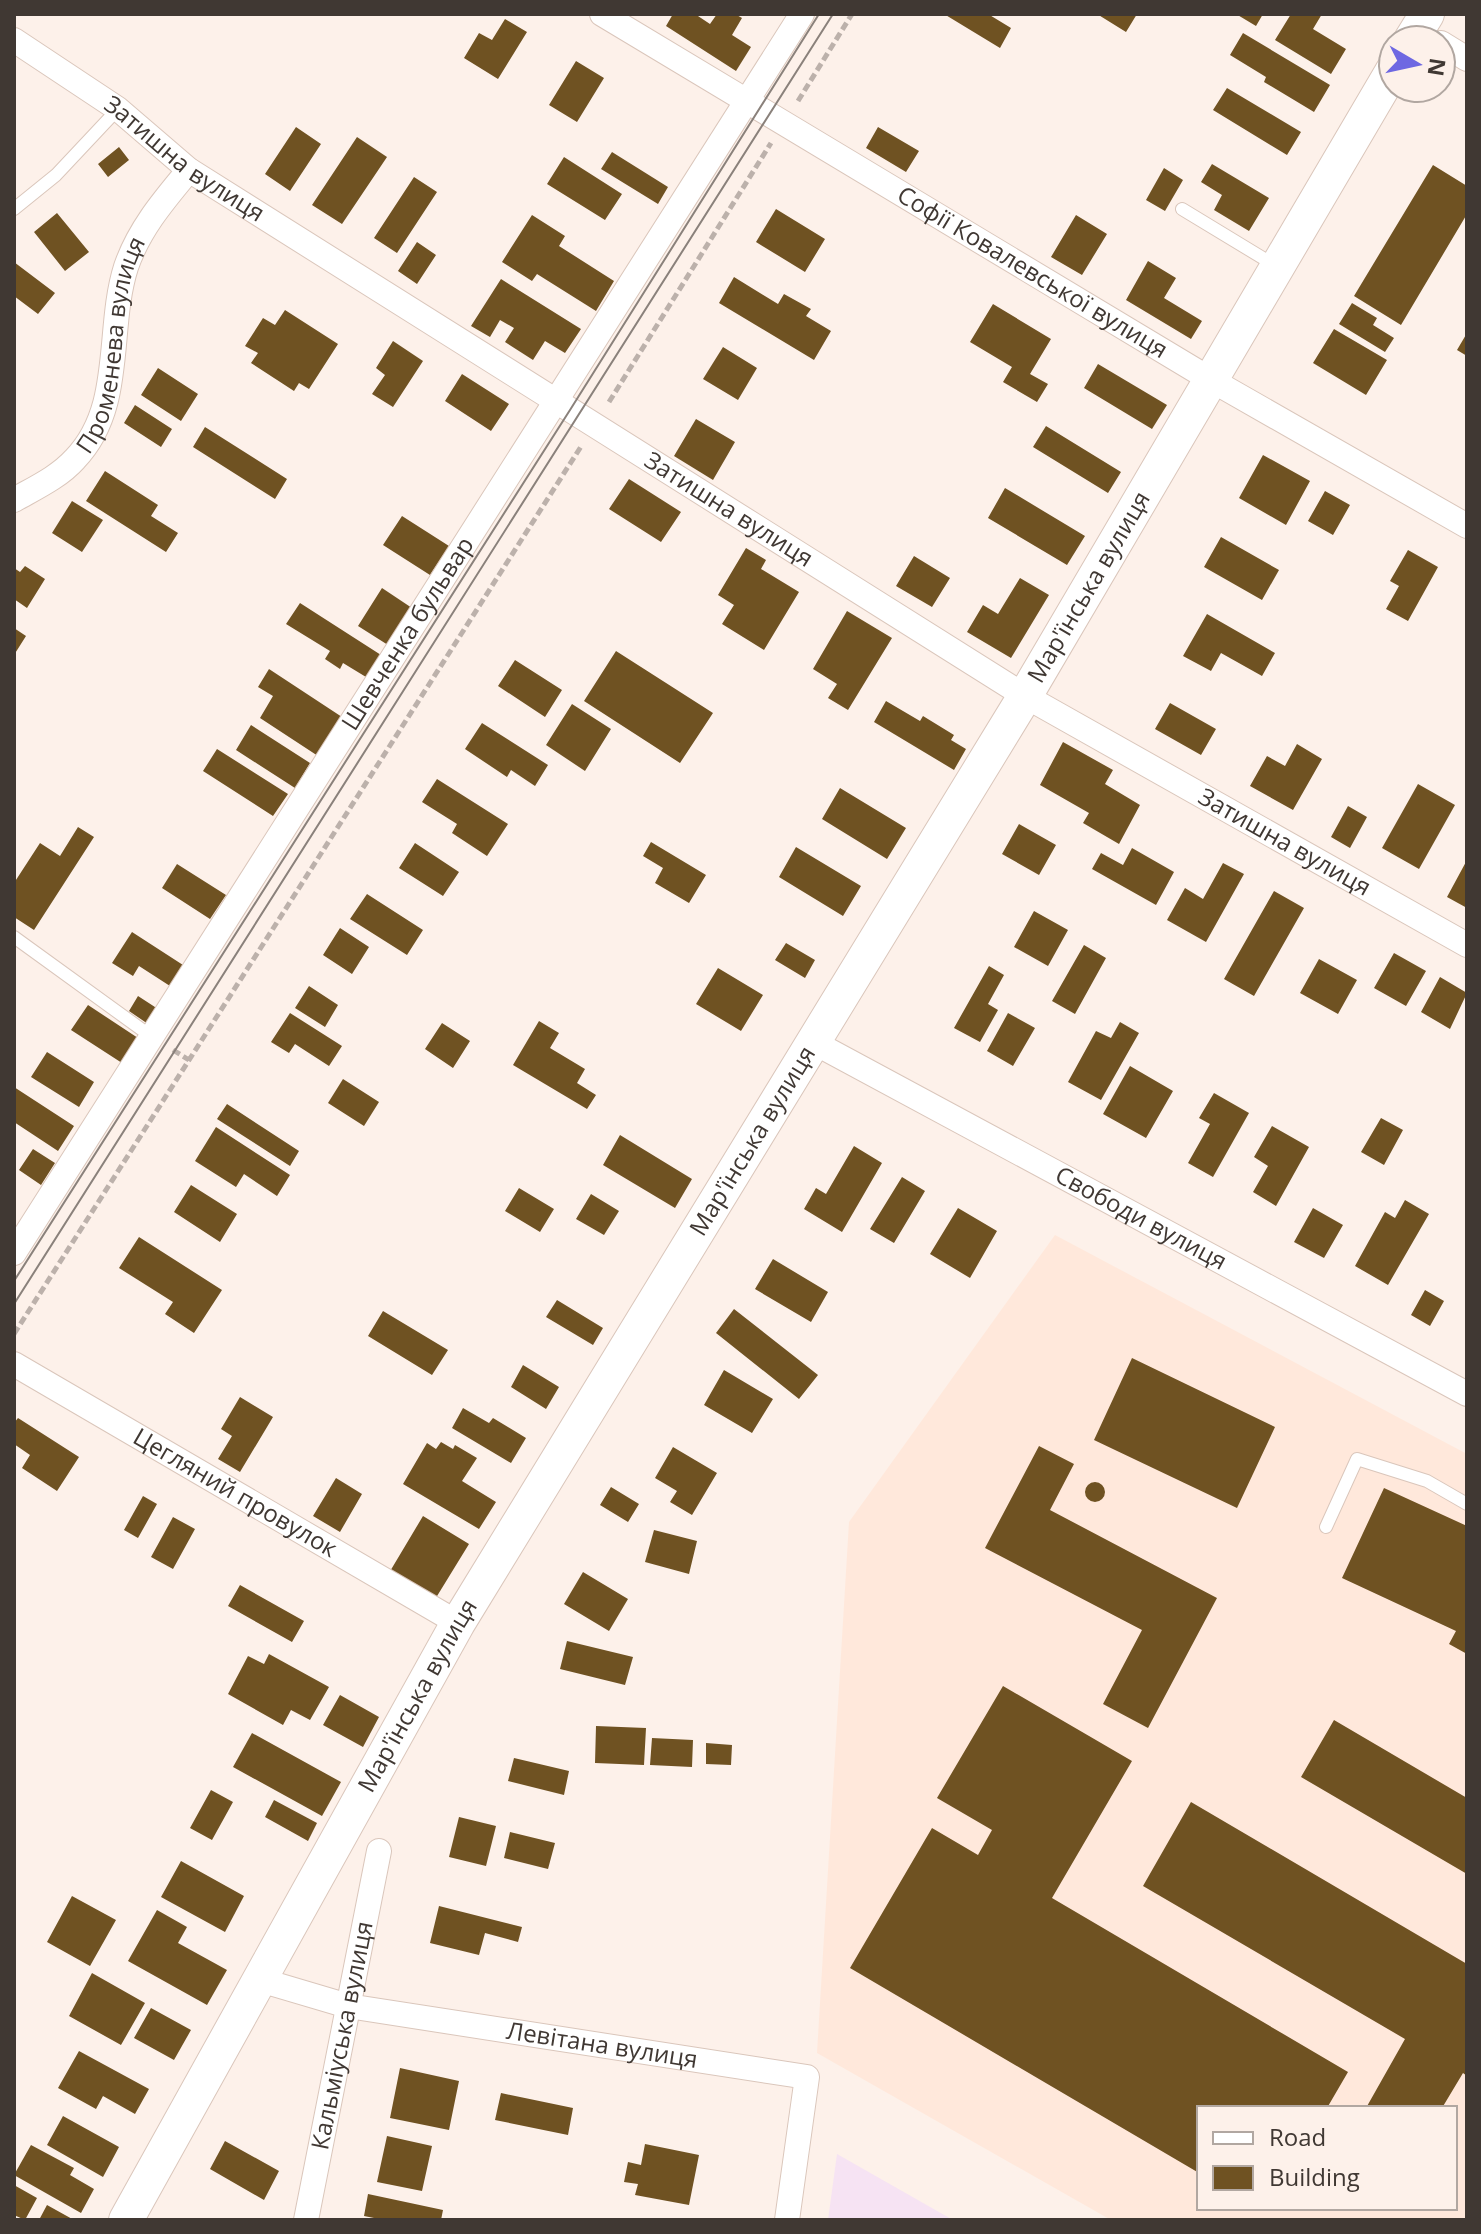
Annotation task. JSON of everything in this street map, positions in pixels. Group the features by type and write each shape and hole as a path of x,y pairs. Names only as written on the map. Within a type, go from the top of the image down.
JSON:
{"street":[{"name":"Софії Ковалевської вулиця","path":"602,14 782,125 1213,381 1467,526"},
{"name":"Шевченка бульвар","path":"14,1253 558,403 802,14"},
{"name":"Затишна вулиця","path":"14,40 118,109 189,170 1025,696 1467,945"},
{"name":"Мар'їнська вулиця","path":"126,2220 257,1979 458,1623 1025,696 1213,381 1276,266 1377,97"},
{"name":"Променева вулиця","path":"14,500 76,459 98,425 110,389 116,322 126,268 145,224 189,170"},
{"name":"Свободи вулиця","path":"815,1043 1467,1394"},
{"name":"Цегляний провулок","path":"14,1364 458,1623"},
{"name":"Кальміуська вулиця","path":"306,2220 379,1851"},
{"name":"Левітана вулиця","path":"257,1979 348,2006 807,2077 787,2220"}],"lane":[{"path":"14,209 56,175 118,109"},
{"path":"1182,209 1276,266"},
{"path":"14,937 152,1037"},
{"path":"1326,1527 1357,1459 1427,1481 1467,1504"}],"path":[{"path":"14,1334 594,426 852,14"}],"shaded area":[{"path":"1055,1235 1467,1454 1467,2220 1111,2220 817,2053 849,1522"},
{"path":"837,2154 953,2220 828,2220"}],"building":[{"path":"673,14 695,14 710,24 717,14 735,14 742,18 732,35 751,47 736,71 666,26"},
{"path":"944,14 988,14 1011,28 1000,48"},
{"path":"1097,14 1137,14 1126,32"},
{"path":"1236,14 1263,14 1256,26"},
{"path":"1291,14 1322,14 1313,29 1346,49 1331,74 1275,40"},
{"path":"505,19 527,32 498,79 464,58 479,33 492,40"},
{"path":"1243,33 1330,85 1314,112 1264,82 1266,77 1230,55"},
{"path":"576,61 604,78 577,122 549,105"},
{"path":"1227,88 1301,132 1287,155 1213,110"},
{"path":"296,127 321,144 290,191 265,174"},
{"path":"878,127 919,151 906,172 866,148"},
{"path":"357,137 387,157 342,224 312,205"},
{"path":"119,147 129,160 108,177 98,164"},
{"path":"612,152 668,187 658,204 601,169"},
{"path":"564,157 622,194 605,220 547,184"},
{"path":"1212,164 1269,198 1249,231 1214,210 1222,195 1201,182"},
{"path":"1433,165 1467,186 1467,214 1401,325 1354,296"},
{"path":"1164,168 1183,180 1165,211 1146,200"},
{"path":"414,177 437,192 397,253 374,238"},
{"path":"776,209 825,239 805,272 756,242"},
{"path":"57,213 89,252 65,271 34,232"},
{"path":"532,215 565,236 559,246 614,281 596,311 537,274 532,281 502,262"},
{"path":"1076,215 1107,234 1082,275 1051,257"},
{"path":"417,242 436,255 417,284 398,271"},
{"path":"1148,261 1176,278 1164,298 1202,321 1191,339 1126,300"},
{"path":"14,262 55,293 38,314 14,296"},
{"path":"734,277 778,304 784,294 811,309 806,316 831,331 814,360 719,303"},
{"path":"501,279 581,329 565,353 545,341 533,360 505,342 514,328 500,320 490,337 471,326"},
{"path":"1352,303 1377,318 1373,325 1394,338 1385,352 1339,324"},
{"path":"993,304 1051,339 1030,374 1048,384 1037,402 1003,382 1012,367 970,342"},
{"path":"285,310 338,344 309,389 299,383 294,391 251,363 258,353 245,346 263,318 275,325"},
{"path":"1334,329 1387,360 1366,395 1313,363"},
{"path":"1467,333 1467,356 1457,350"},
{"path":"393,341 423,361 393,407 372,394 385,375 376,368"},
{"path":"723,347 757,368 738,400 703,379"},
{"path":"1098,364 1167,405 1152,429 1084,388"},
{"path":"158,368 198,394 181,421 141,395"},
{"path":"462,374 509,404 491,431 445,401"},
{"path":"135,405 172,429 161,447 124,423"},
{"path":"696,419 735,442 713,480 674,456"},
{"path":"1046,426 1121,472 1108,493 1033,447"},
{"path":"205,427 287,479 275,499 193,447"},
{"path":"1263,455 1310,481 1286,525 1239,498"},
{"path":"105,471 158,505 151,516 178,533 166,552 86,501"},
{"path":"629,479 681,512 661,542 609,509"},
{"path":"1005,488 1085,536 1067,565 988,518"},
{"path":"1325,491 1350,505 1333,535 1308,521"},
{"path":"72,501 103,520 82,552 52,533"},
{"path":"402,516 449,546 430,575 383,545"},
{"path":"1221,537 1279,570 1262,600 1204,567"},
{"path":"746,548 766,560 761,569 799,592 764,650 722,624 734,605 718,595"},
{"path":"1408,550 1438,567 1408,621 1386,609 1399,586 1390,581"},
{"path":"914,556 950,578 932,607 896,586"},
{"path":"25,566 45,579 27,608 14,599 14,568 20,572"},
{"path":"1020,578 1049,595 1011,658 967,632 983,605 998,614"},
{"path":"382,588 412,608 388,645 358,626"},
{"path":"300,603 381,655 366,677 343,663 340,669 325,659 330,651 286,624"},
{"path":"847,611 892,638 848,710 828,698 837,684 813,669"},
{"path":"1207,614 1275,653 1262,676 1221,653 1211,671 1183,656"},
{"path":"14,628 26,636 14,655"},
{"path":"616,651 713,713 680,763 584,701"},
{"path":"515,660 562,690 545,717 498,686"},
{"path":"269,669 342,717 318,756 260,718 273,696 258,687"},
{"path":"886,701 920,721 923,716 954,735 951,740 966,749 954,770 874,722"},
{"path":"1170,703 1216,729 1201,755 1155,729"},
{"path":"572,704 611,729 585,771 546,745"},
{"path":"482,723 548,765 535,786 511,770 507,777 465,749"},
{"path":"251,725 310,763 295,788 236,750"},
{"path":"1063,742 1113,770 1105,784 1140,805 1119,844 1083,823 1089,813 1040,785"},
{"path":"1297,744 1322,759 1293,810 1250,786 1267,756 1285,766"},
{"path":"217,749 288,794 273,816 203,771"},
{"path":"437,779 508,824 487,856 452,833 457,824 422,802"},
{"path":"1418,784 1455,805 1419,869 1382,848"},
{"path":"840,788 906,828 887,859 822,819"},
{"path":"1348,806 1367,817 1350,848 1331,837"},
{"path":"1019,824 1056,845 1039,875 1002,854"},
{"path":"78,827 94,837 34,930 14,917 14,883 40,843 60,856"},
{"path":"651,842 706,875 689,903 655,883 663,868 643,856"},
{"path":"415,843 459,872 443,896 399,868"},
{"path":"796,847 861,886 843,916 779,877"},
{"path":"1132,848 1174,872 1156,905 1092,869 1101,853 1123,865"},
{"path":"1467,860 1467,908 1447,897"},
{"path":"1223,863 1244,874 1206,942 1167,920 1185,888 1203,899"},
{"path":"177,864 226,895 210,919 162,888"},
{"path":"1274,891 1304,908 1254,996 1224,979"},
{"path":"367,894 423,930 407,955 350,919"},
{"path":"1034,911 1068,930 1048,966 1014,947"},
{"path":"340,928 369,947 352,974 323,955"},
{"path":"132,932 183,965 170,986 139,966 133,976 112,963"},
{"path":"786,943 815,960 805,978 775,960"},
{"path":"1084,945 1106,958 1075,1014 1052,1001"},
{"path":"1394,953 1426,971 1406,1006 1374,988"},
{"path":"1319,959 1357,980 1338,1014 1300,993"},
{"path":"989,966 1004,975 988,1004 998,1010 980,1042 954,1028"},
{"path":"718,968 763,995 741,1031 696,1004"},
{"path":"1440,977 1467,993 1450,1029 1421,1012"},
{"path":"309,986 338,1005 325,1027 295,1008"},
{"path":"138,996 158,1009 148,1024 129,1011"},
{"path":"88,1005 138,1038 122,1063 71,1030"},
{"path":"290,1013 342,1046 329,1066 295,1044 289,1053 271,1042"},
{"path":"1008,1013 1035,1028 1013,1066 987,1051"},
{"path":"539,1021 559,1033 550,1048 585,1069 577,1083 596,1095 587,1109 513,1065"},
{"path":"1120,1022 1139,1033 1101,1100 1068,1082 1096,1031 1111,1038"},
{"path":"442,1023 470,1041 453,1068 425,1049"},
{"path":"47,1052 94,1082 79,1107 31,1077"},
{"path":"1130,1066 1173,1091 1146,1138 1103,1114"},
{"path":"343,1079 379,1102 364,1126 328,1103"},
{"path":"14,1087 74,1126 58,1151 14,1122"},
{"path":"1214,1093 1249,1113 1213,1177 1188,1163 1210,1124 1199,1118"},
{"path":"227,1104 299,1151 290,1166 217,1119"},
{"path":"1381,1118 1403,1130 1384,1165 1361,1152"},
{"path":"1272,1126 1309,1147 1276,1206 1253,1192 1268,1166 1254,1157"},
{"path":"216,1127 290,1175 277,1196 244,1174 236,1187 195,1161"},
{"path":"620,1135 692,1179 675,1208 603,1165"},
{"path":"854,1146 882,1163 842,1232 804,1209 816,1188 826,1194"},
{"path":"33,1149 55,1163 41,1185 19,1170"},
{"path":"902,1177 925,1191 894,1243 870,1229"},
{"path":"191,1185 237,1214 220,1242 174,1212"},
{"path":"519,1188 554,1209 540,1232 505,1211"},
{"path":"591,1194 619,1211 604,1235 576,1219"},
{"path":"1405,1200 1429,1214 1388,1285 1355,1266 1385,1212 1395,1218"},
{"path":"958,1208 997,1231 970,1278 930,1254"},
{"path":"1313,1208 1343,1225 1324,1258 1294,1242"},
{"path":"139,1237 222,1290 194,1333 165,1314 173,1302 119,1268"},
{"path":"773,1259 828,1292 811,1322 755,1289"},
{"path":"1425,1290 1444,1301 1430,1326 1411,1315"},
{"path":"557,1300 603,1328 593,1345 546,1317"},
{"path":"734,1309 818,1375 799,1399 716,1333"},
{"path":"383,1311 448,1350 432,1375 368,1336"},
{"path":"1132,1358 1275,1427 1237,1508 1094,1440"},
{"path":"523,1365 559,1387 546,1409 511,1387"},
{"path":"724,1370 773,1399 752,1433 704,1405"},
{"path":"240,1397 273,1417 240,1472 218,1459 232,1436 221,1429"},
{"path":"463,1408 489,1423 493,1418 526,1438 511,1463 452,1428"},
{"path":"18,1418 79,1457 57,1491 22,1468 30,1455 14,1444 14,1423"},
{"path":"441,1442 453,1449 455,1445 477,1458 462,1481 496,1502 479,1529 403,1484 427,1443 436,1449"},
{"path":"1039,1446 1074,1464 1050,1510 1217,1598 1148,1728 1103,1704 1142,1630 985,1548"},
{"path":"673,1447 717,1473 692,1515 670,1502 677,1491 655,1478"},
{"path":"336,1478 362,1494 340,1532 313,1516"},
{"path":"1095,1482 1102,1485 1105,1492 1102,1499 1095,1502 1088,1499 1085,1492 1088,1485"},
{"path":"611,1487 639,1504 628,1522 600,1505"},
{"path":"1384,1488 1467,1526 1467,1654 1449,1644 1456,1631 1342,1578"},
{"path":"143,1496 157,1504 138,1538 124,1530"},
{"path":"423,1516 469,1544 434,1601 389,1573"},
{"path":"173,1517 195,1529 173,1569 151,1557"},
{"path":"654,1530 697,1541 689,1574 645,1562"},
{"path":"583,1572 628,1599 609,1631 564,1604"},
{"path":"240,1585 304,1621 292,1642 228,1606"},
{"path":"567,1641 633,1657 625,1685 560,1669"},
{"path":"269,1654 329,1687 310,1720 291,1710 283,1725 228,1694 248,1656 264,1664"},
{"path":"1003,1686 1132,1761 1052,1898 1348,2072 1328,2106 1197,2106 1197,2172 850,1968 932,1828 978,1855 992,1830 937,1798"},
{"path":"340,1695 379,1717 363,1747 323,1725"},
{"path":"1334,1720 1467,1798 1467,1874 1301,1777"},
{"path":"596,1726 646,1728 644,1765 595,1763"},
{"path":"252,1733 341,1782 322,1816 233,1767"},
{"path":"652,1738 693,1740 692,1767 650,1765"},
{"path":"706,1743 732,1745 731,1765 706,1764"},
{"path":"514,1758 569,1771 564,1795 508,1781"},
{"path":"211,1790 233,1802 212,1840 190,1828"},
{"path":"274,1800 317,1823 308,1841 265,1817"},
{"path":"1191,1802 1467,1964 1467,2076 1463,2073 1443,2106 1367,2106 1405,2039 1143,1886"},
{"path":"459,1817 496,1826 486,1866 449,1857"},
{"path":"510,1832 555,1843 548,1869 504,1858"},
{"path":"181,1861 244,1896 225,1932 161,1897"},
{"path":"72,1896 116,1920 90,1966 47,1942"},
{"path":"439,1906 522,1927 518,1942 485,1933 479,1955 430,1943"},
{"path":"157,1910 187,1927 178,1943 227,1970 207,2005 128,1961"},
{"path":"92,1973 145,2003 121,2045 69,2016"},
{"path":"151,2008 191,2030 174,2060 134,2038"},
{"path":"79,2051 149,2089 135,2114 103,2096 96,2109 58,2088"},
{"path":"400,2068 459,2081 449,2130 390,2118"},
{"path":"501,2093 573,2108 568,2135 495,2120"},
{"path":"63,2116 119,2147 103,2177 47,2145"},
{"path":"387,2136 432,2146 422,2191 377,2182"},
{"path":"225,2141 279,2171 264,2200 210,2169"},
{"path":"645,2144 699,2155 689,2205 635,2195 638,2184 624,2182 628,2162 641,2165"},
{"path":"31,2145 74,2168 70,2175 94,2189 81,2213 14,2175"},
{"path":"14,2185 37,2198 25,2220 14,2215"},
{"path":"368,2194 443,2210 441,2220 384,2220 364,2216"},
{"path":"47,2205 74,2220 39,2220"}],"tram line":[{"path":"14,1281 819,14"},
{"path":"14,1304 833,14"}]}
